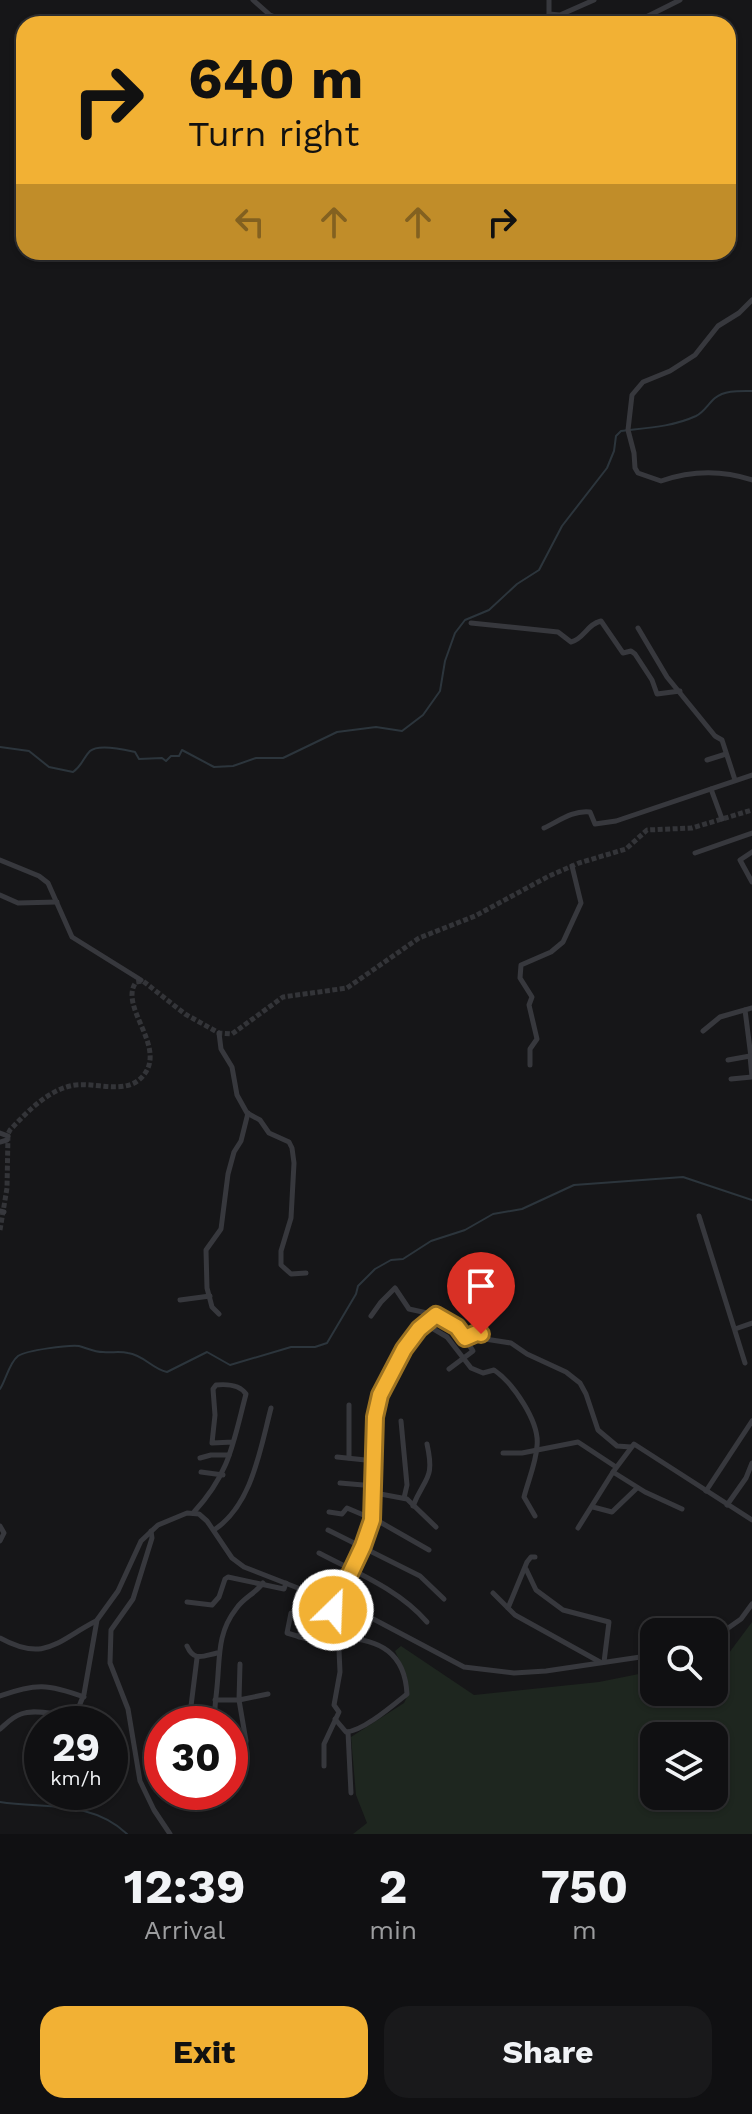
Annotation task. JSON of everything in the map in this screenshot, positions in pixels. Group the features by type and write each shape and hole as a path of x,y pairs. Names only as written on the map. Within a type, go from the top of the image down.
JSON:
{"street":[{"path":"253,0 272,16"},
{"path":"549,0 549,14 560,15 594,0"},
{"path":"648,16 680,0"},
{"path":"752,300 718,326 695,355 637,387 632,395 628,430 638,473 661,481 699,472 752,480"},
{"path":"471,623 558,632 571,642 579,640 590,625 601,621 623,653 631,651 635,654 657,694 680,691"},
{"path":"638,628 667,677 715,736 722,740 735,780"},
{"path":"707,760 726,754"},
{"path":"544,828 587,810 595,824 614,822 752,775"},
{"path":"711,789 722,819"},
{"path":"695,853 752,833"},
{"path":"752,852 740,859 752,882"},
{"path":"0,860 39,876 48,883 72,937 141,980"},
{"path":"530,1065 530,1049 537,1037 529,1005 532,997 520,978 521,965 546,955 563,942 581,903 572,866"},
{"path":"0,895 18,903 57,902"},
{"path":"703,1031 720,1017 749,1009 752,1077 731,1079"},
{"path":"219,1033 221,1049 232,1067 237,1095 248,1113 260,1120 269,1133 289,1142 292,1147 291,1218 281,1251 281,1265 291,1274 306,1273"},
{"path":"728,1060 751,1057"},
{"path":"219,1314 212,1307 205,1273 206,1250 221,1229 228,1174 248,1113"},
{"path":"0,1133 8,1138 0,1142"},
{"path":"699,1216 745,1363"},
{"path":"490,1272 481,1332 487,1341 511,1343 568,1373 580,1383 586,1394 598,1430 617,1446 631,1447"},
{"path":"371,1316 395,1288 409,1309 436,1315 457,1327 473,1351 449,1369"},
{"path":"180,1300 210,1296"},
{"path":"324,1766 324,1744 339,1712 334,1705 341,1642 332,1608 363,1546 372,1520 375,1417 380,1395 404,1349 436,1315"},
{"path":"735,1329 752,1323"},
{"path":"425,1324 447,1337 476,1371 494,1370 510,1382 537,1433 537,1448 524,1497 535,1516"},
{"path":"465,1338 481,1332"},
{"path":"0,1638 44,1650 97,1620 118,1591 138,1547 151,1531 168,1519 194,1512 215,1489 223,1475 233,1442 245,1391 228,1384 216,1385 213,1389 215,1415 212,1443 233,1442"},
{"path":"349,1405 349,1458"},
{"path":"214,1530 227,1521 240,1505 261,1448 271,1408"},
{"path":"401,1421 407,1485 404,1498"},
{"path":"706,1491 752,1421"},
{"path":"503,1453 522,1453 581,1442 637,1488 682,1509"},
{"path":"413,1506 428,1482 431,1466 427,1444"},
{"path":"578,1528 614,1469 635,1444 752,1520"},
{"path":"200,1458 229,1455"},
{"path":"337,1457 375,1461"},
{"path":"727,1505 746,1478 752,1463"},
{"path":"201,1472 223,1475"},
{"path":"340,1483 404,1498 436,1527"},
{"path":"593,1507 612,1512 637,1488"},
{"path":"329,1512 342,1514 347,1508 429,1550"},
{"path":"194,1512 204,1517 238,1563 375,1619 464,1667 514,1673 640,1657"},
{"path":"0,1526 4,1533 0,1541"},
{"path":"328,1530 422,1577 444,1599"},
{"path":"151,1531 152,1538 136,1591 111,1630 110,1663 128,1709 140,1781 170,1834"},
{"path":"319,1553 375,1581 414,1608 427,1622"},
{"path":"508,1608 530,1557 535,1557"},
{"path":"526,1569 536,1589 563,1610 609,1622 602,1662"},
{"path":"187,1602 212,1605 228,1577 284,1589 286,1583"},
{"path":"216,1706 217,1653 223,1633 235,1609 263,1583"},
{"path":"493,1593 515,1615 602,1662"},
{"path":"728,1628 741,1619 752,1604"},
{"path":"336,1624 291,1613 287,1633 324,1644 366,1639 391,1651 407,1686 407,1694 378,1718 348,1732"},
{"path":"299,1637 306,1617"},
{"path":"0,1729 13,1717 23,1713 74,1712 84,1697 97,1620"},
{"path":"187,1646 191,1655 197,1658 217,1653"},
{"path":"191,1706 197,1658"},
{"path":"240,1664 240,1706"},
{"path":"0,1696 40,1685 61,1688 84,1697"},
{"path":"215,1700 239,1700 268,1694"},
{"path":"335,1719 348,1732 351,1793"}],"shaded area":[{"path":"752,1622 752,1834 353,1834 367,1823 356,1795 351,1737 404,1703 408,1683 395,1651 401,1646 474,1695 599,1682 640,1674 640,1706 728,1706 728,1654"}],"waterway":[{"path":"0,747 29,751 49,767 73,772 90,751 106,747 135,752 139,759 162,758 166,761 171,756 179,756 182,750 214,767 233,766 256,758 283,758 337,732 376,727 402,731 423,715 440,691 445,661 455,633 465,620 489,610 517,584 539,570 562,526 607,468 616,436 621,431 678,423 699,414 723,394 752,391"},
{"path":"0,1389 18,1356 48,1348 79,1346 100,1352 128,1353 167,1372 207,1352 230,1365 291,1347 315,1347 327,1343 358,1286 375,1269 391,1260 403,1259 431,1241 465,1230 493,1214 522,1209 574,1185 683,1177 752,1200"},
{"path":"0,1802 83,1811 113,1823 127,1834"}],"tunnel":[{"path":"0,1230 7,1188 10,1130 37,1104 61,1089 79,1085 127,1086 143,1076 149,1065 150,1053 133,1003 132,992 136,982 143,981 185,1014 219,1033 232,1034 283,997 347,988 419,938 475,916 579,863 626,849 647,830 692,828 752,810"}],"route":[{"path":"333,1610 372,1520 375,1409 391,1373 419,1329 436,1315 457,1327 465,1338 479,1332 481,1334"}]}
